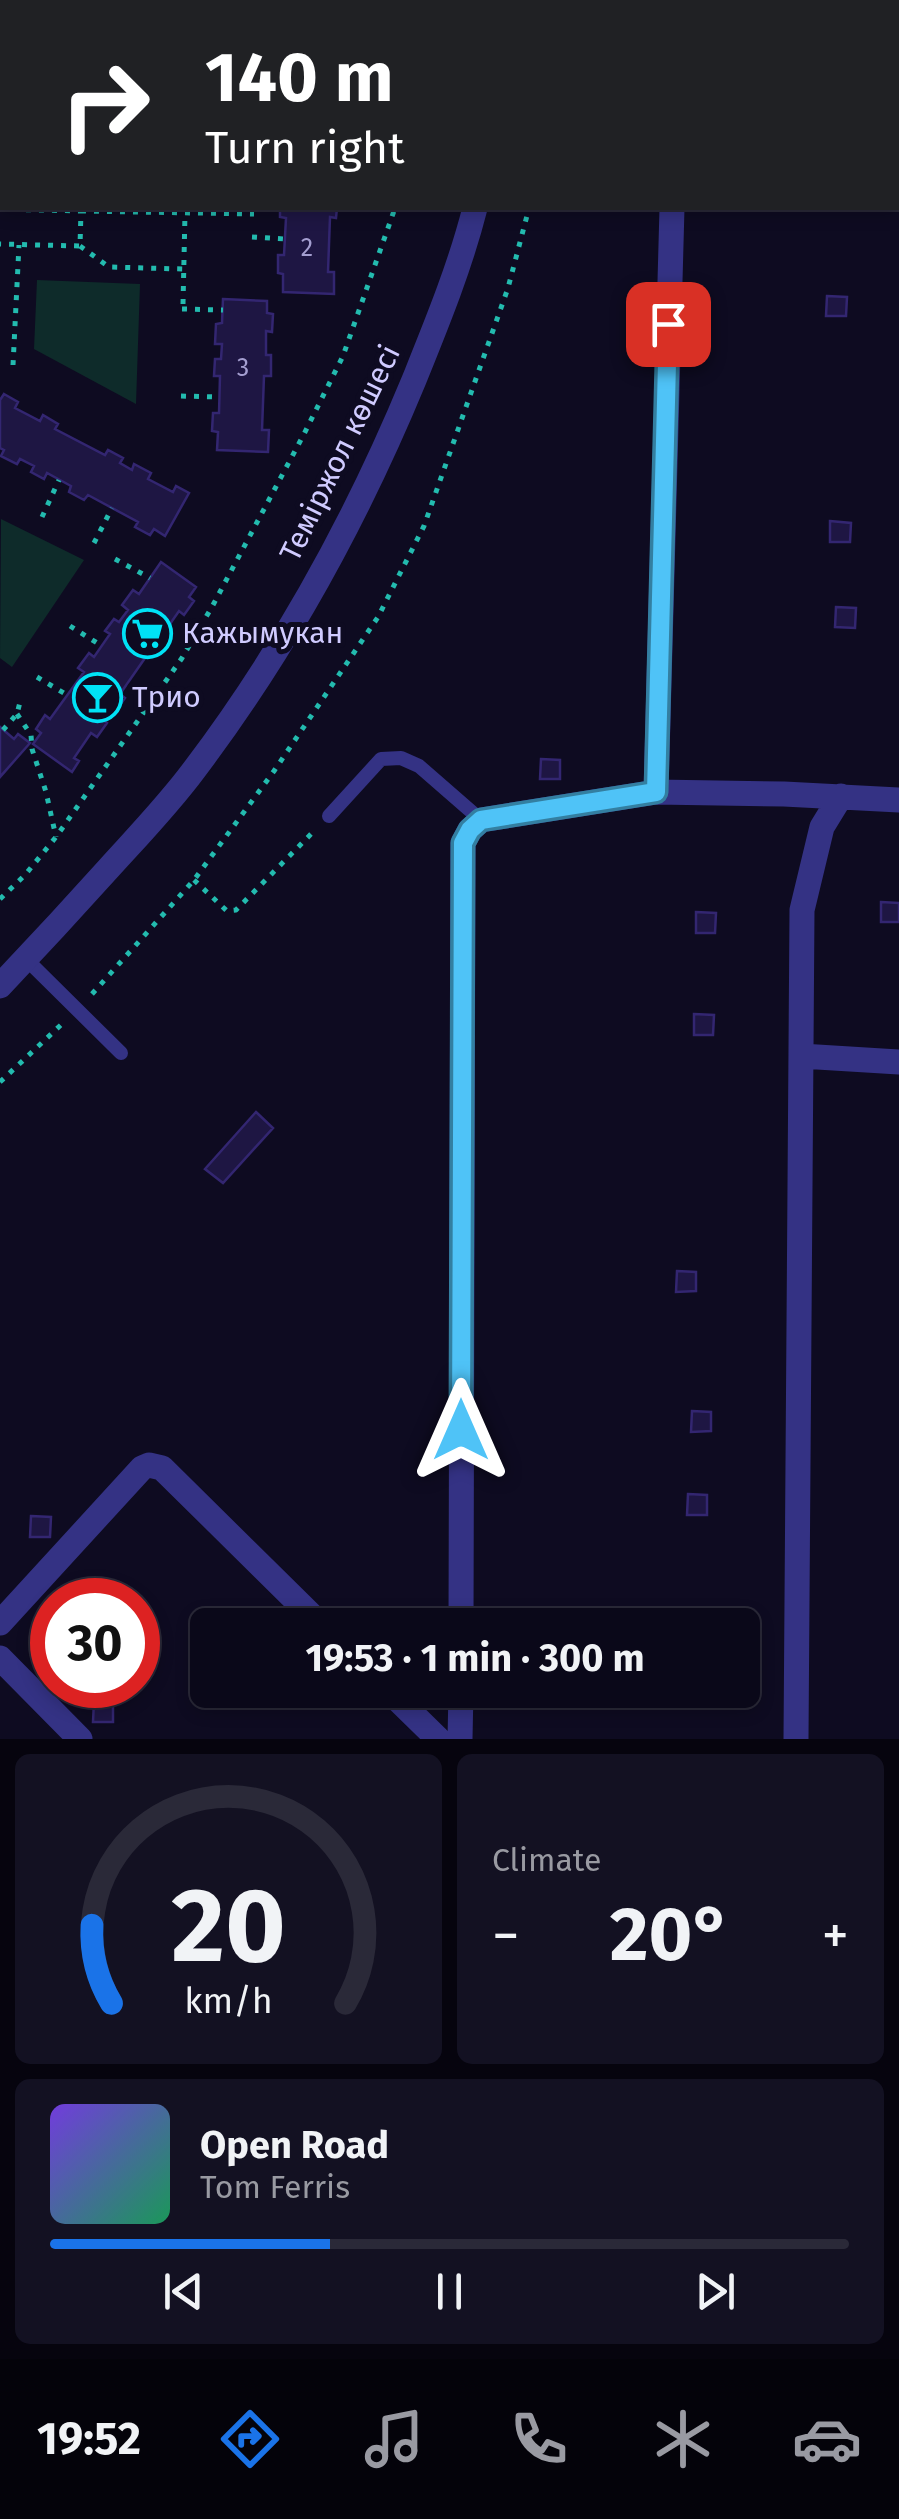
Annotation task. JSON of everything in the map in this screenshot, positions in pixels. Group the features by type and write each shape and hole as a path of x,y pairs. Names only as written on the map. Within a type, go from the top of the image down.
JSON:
{"street":[{"name":"Теміржол көшесі","path":"0,986 193,771 246,696 299,610 382,458 442,312 474,210"},
{"path":"656,792 672,210"},
{"path":"461,1608 463,843 470,830 481,820 656,792 899,800"},
{"path":"796,1739 802,910 822,827 841,796"},
{"path":"801,1056 899,1062"},
{"path":"0,1623 142,1468 150,1465 162,1468 303,1608"},
{"path":"0,1658 80,1739"},
{"path":"406,1708 438,1739"},
{"path":"460,1708 460,1739"}],"lane":[{"path":"328,816 381,759 401,758 419,766 481,820"},
{"path":"26,959 121,1054"}],"path":[{"path":"0,210 254,214"},
{"path":"0,900 56,837 182,658 343,356 394,210"},
{"path":"0,1082 78,1009 194,880 274,771 378,617 424,526 508,288 528,210"},
{"path":"80,212 80,246"},
{"path":"185,213 183,306 223,310"},
{"path":"252,237 285,239"},
{"path":"0,244 80,246 109,268 184,269"},
{"path":"13,365 19,245"},
{"path":"181,396 219,397"},
{"path":"42,517 59,480"},
{"path":"94,543 112,508"},
{"path":"115,559 150,578"},
{"path":"70,626 102,646"},
{"path":"37,677 68,695"},
{"path":"2,730 17,714 20,702"},
{"path":"17,714 31,735 56,837"},
{"path":"194,880 227,911 236,910 328,816"}],"green space":[{"path":"37,280 140,284 136,404 34,349"},
{"path":"1,519 84,560 12,667 0,658"}],"building":[{"path":"280,210 337,210 336,218 330,217 328,272 334,272 334,294 283,292 278,255 284,255 286,218 280,217"},
{"path":"827,296 847,297 846,316 826,316"},
{"path":"223,299 267,301 267,313 273,314 272,332 266,331 271,376 264,376 262,430 269,430 268,452 217,450 218,432 212,431 213,413 219,413 220,376 214,376 215,359 221,359 222,344 215,344 216,324 222,323"},
{"path":"4,394 18,402 15,408 40,421 43,415 58,424 55,429 105,455 108,450 123,458 120,463 132,470 134,464 151,473 148,479 173,492 176,486 189,493 165,536 154,529 150,535 135,527 138,522 88,495 84,500 69,492 71,486 47,473 44,479 31,472 34,466 20,459 17,464 1,456 4,450 0,448 0,400"},
{"path":"830,521 851,523 850,542 830,542"},
{"path":"161,562 196,587 189,597 194,601 184,615 179,611 163,634 168,638 158,652 152,648 120,694 125,698 115,712 110,708 102,719 107,723 97,737 91,733 74,758 79,761 72,772 33,744 41,733 36,729 45,715 50,719 84,672 78,668 89,653 94,657 110,634 105,631 114,619 119,622 128,610 122,605 133,590 139,594"},
{"path":"836,607 856,608 855,628 835,627"},
{"path":"0,727 14,739 18,734 30,743 0,777"},
{"path":"541,759 560,760 560,779 540,779"},
{"path":"881,902 899,903 899,922 881,922"},
{"path":"696,912 716,913 715,933 696,933"},
{"path":"694,1014 714,1015 713,1035 694,1035"},
{"path":"256,1112 273,1128 223,1183 205,1169"},
{"path":"677,1271 696,1272 696,1291 676,1292"},
{"path":"692,1411 711,1412 711,1431 691,1432"},
{"path":"688,1494 707,1495 707,1515 687,1515"},
{"path":"31,1516 51,1517 50,1537 30,1537"},
{"path":"94,1708 113,1708 113,1722 93,1722"}],"place":[{"name":"Кажымукан","path":"147,633"},
{"name":"Трио","path":"97,697"}],"route":[{"path":"461,1430 463,843 481,820 656,792 668,324"}]}
